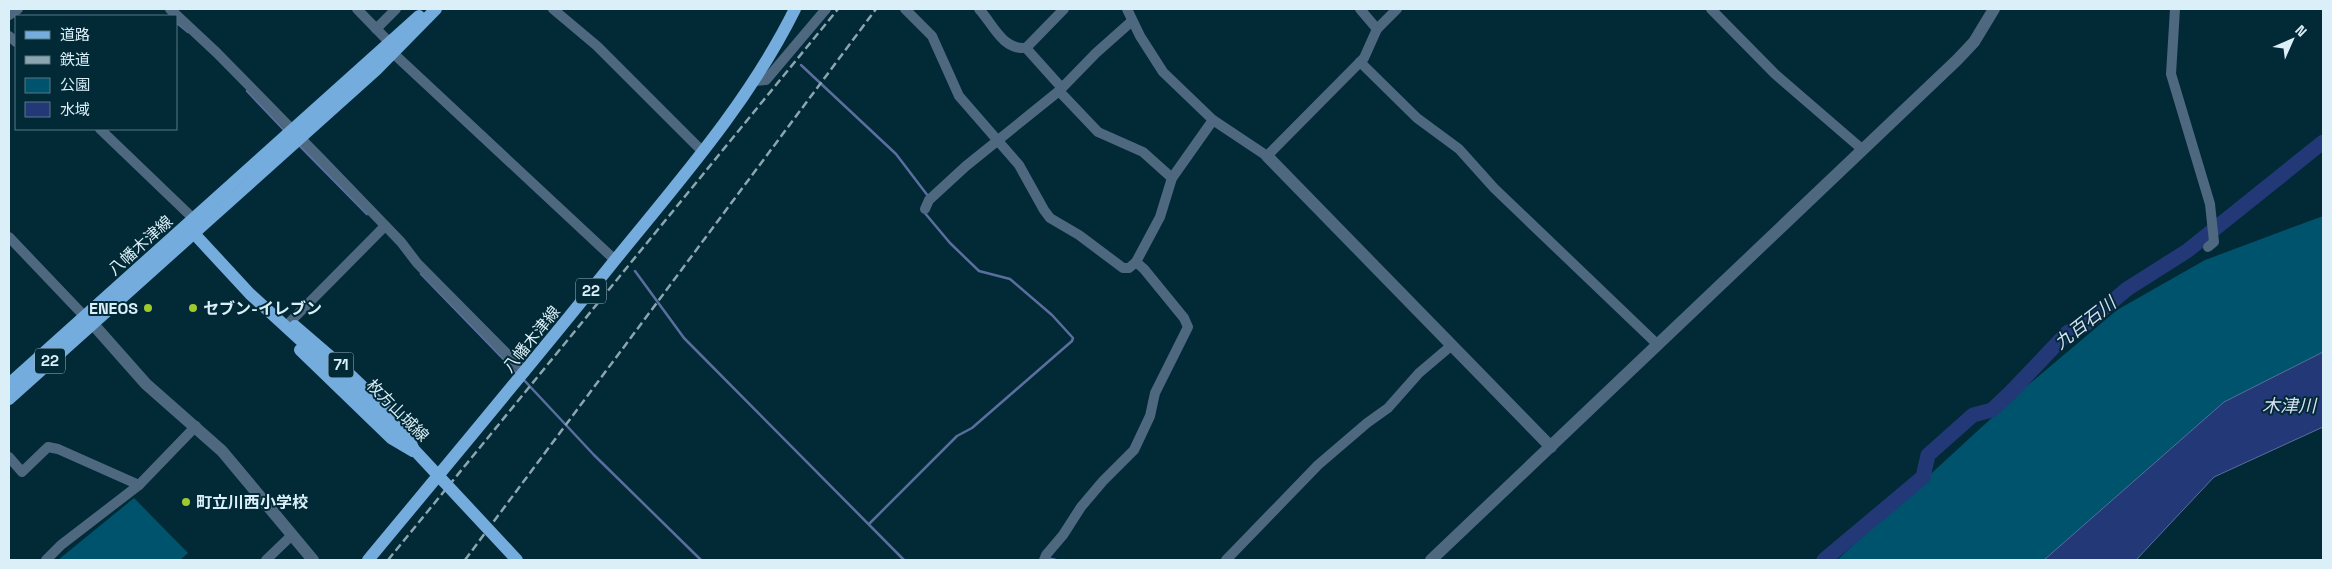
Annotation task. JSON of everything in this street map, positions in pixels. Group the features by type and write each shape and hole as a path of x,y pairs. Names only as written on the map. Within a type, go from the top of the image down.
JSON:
{"main road":[{"name":"八幡木津線","path":"392,48 426,9"},
{"name":"八幡木津線","path":"9,399 89,320 436,9"},
{"name":"八幡木津線","path":"368,560 703,152 754,81 795,9"},
{"name":"枚方山城線","path":"194,226 250,294 378,411 518,560"},
{"name":"71","path":"250,294 290,322 338,362 404,426 414,452"},
{"name":"71","path":"250,294 277,327 318,370 391,438 414,452 437,476"},
{"name":"八幡木津線","path":"9,384 89,320"}],"street":[{"path":"9,16 18,9"},
{"path":"357,9 392,48 615,260"},
{"path":"376,29 396,9"},
{"path":"553,9 597,46 703,152"},
{"path":"754,81 766,80 826,9"},
{"path":"904,9 936,42 958,96 998,139 1018,165 1050,218 1079,235 1123,268 1129,268 1136,262 1160,217 1172,178 1213,120"},
{"path":"979,9 1004,42 1015,48 1026,48 1064,9"},
{"path":"1126,9 1151,56 1163,72 1213,120 1267,156 1551,446"},
{"path":"1360,9 1378,29"},
{"path":"1267,156 1364,58 1378,29 1397,9"},
{"path":"1711,9 1775,74 1862,150"},
{"path":"1431,560 1967,50 1994,9"},
{"path":"2175,9 2171,74 2210,204 2212,221 2211,244"},
{"path":"178,17 296,134 401,242 417,263 524,372"},
{"path":"925,209 930,200 998,139 1060,89 1132,21"},
{"path":"1026,48 1098,132 1143,152 1172,178"},
{"path":"1360,62 1417,118 1459,149 1494,188 1658,345"},
{"path":"101,130 194,226"},
{"path":"290,322 385,226"},
{"path":"9,237 89,320 146,384 196,426 233,463 290,536 313,560"},
{"path":"1044,560 1081,507 1103,481 1134,450 1150,416 1155,393 1188,327 1184,318 1150,276 1136,262"},
{"path":"1226,560 1318,465 1367,423 1388,408 1419,373 1452,345"},
{"path":"46,560 61,545 138,485 196,426"},
{"path":"9,457 22,472 48,447 58,449 138,485"},
{"path":"266,560 290,536"}],"green space":[{"path":"2323,216 2323,352 2224,402 2044,560 1837,560 2021,391 2117,310 2205,260"},
{"path":"134,498 188,553 180,560 58,560"}],"water":[{"name":"木津川","path":"2323,352 2323,427 2214,477 2136,560 2044,560 2224,402"}],"waterway":[{"path":"178,24 188,32"},
{"path":"801,65 896,154 928,196"},
{"path":"247,91 284,130"},
{"name":"九百石川","path":"1824,560 1923,477 1928,455 1973,415 1992,410 2068,332 2082,327 2127,289 2187,251 2323,142"},
{"path":"299,145 367,214"},
{"path":"869,524 957,436 972,428 1072,341 1073,338 1052,315 1010,279 979,271 950,243 924,212"},
{"path":"635,271 684,338 904,560"},
{"path":"421,274 518,374"},
{"path":"523,379 594,455 701,560"},
{"path":"1047,558 1056,560"}],"railway":[{"path":"388,560 838,9"},
{"path":"465,560 876,9"}],"place":[{"name":"ENEOS","path":"148,308"},
{"name":"セブン-イレブン","path":"193,308"},
{"name":"町立川西小学校","path":"186,502"}]}
